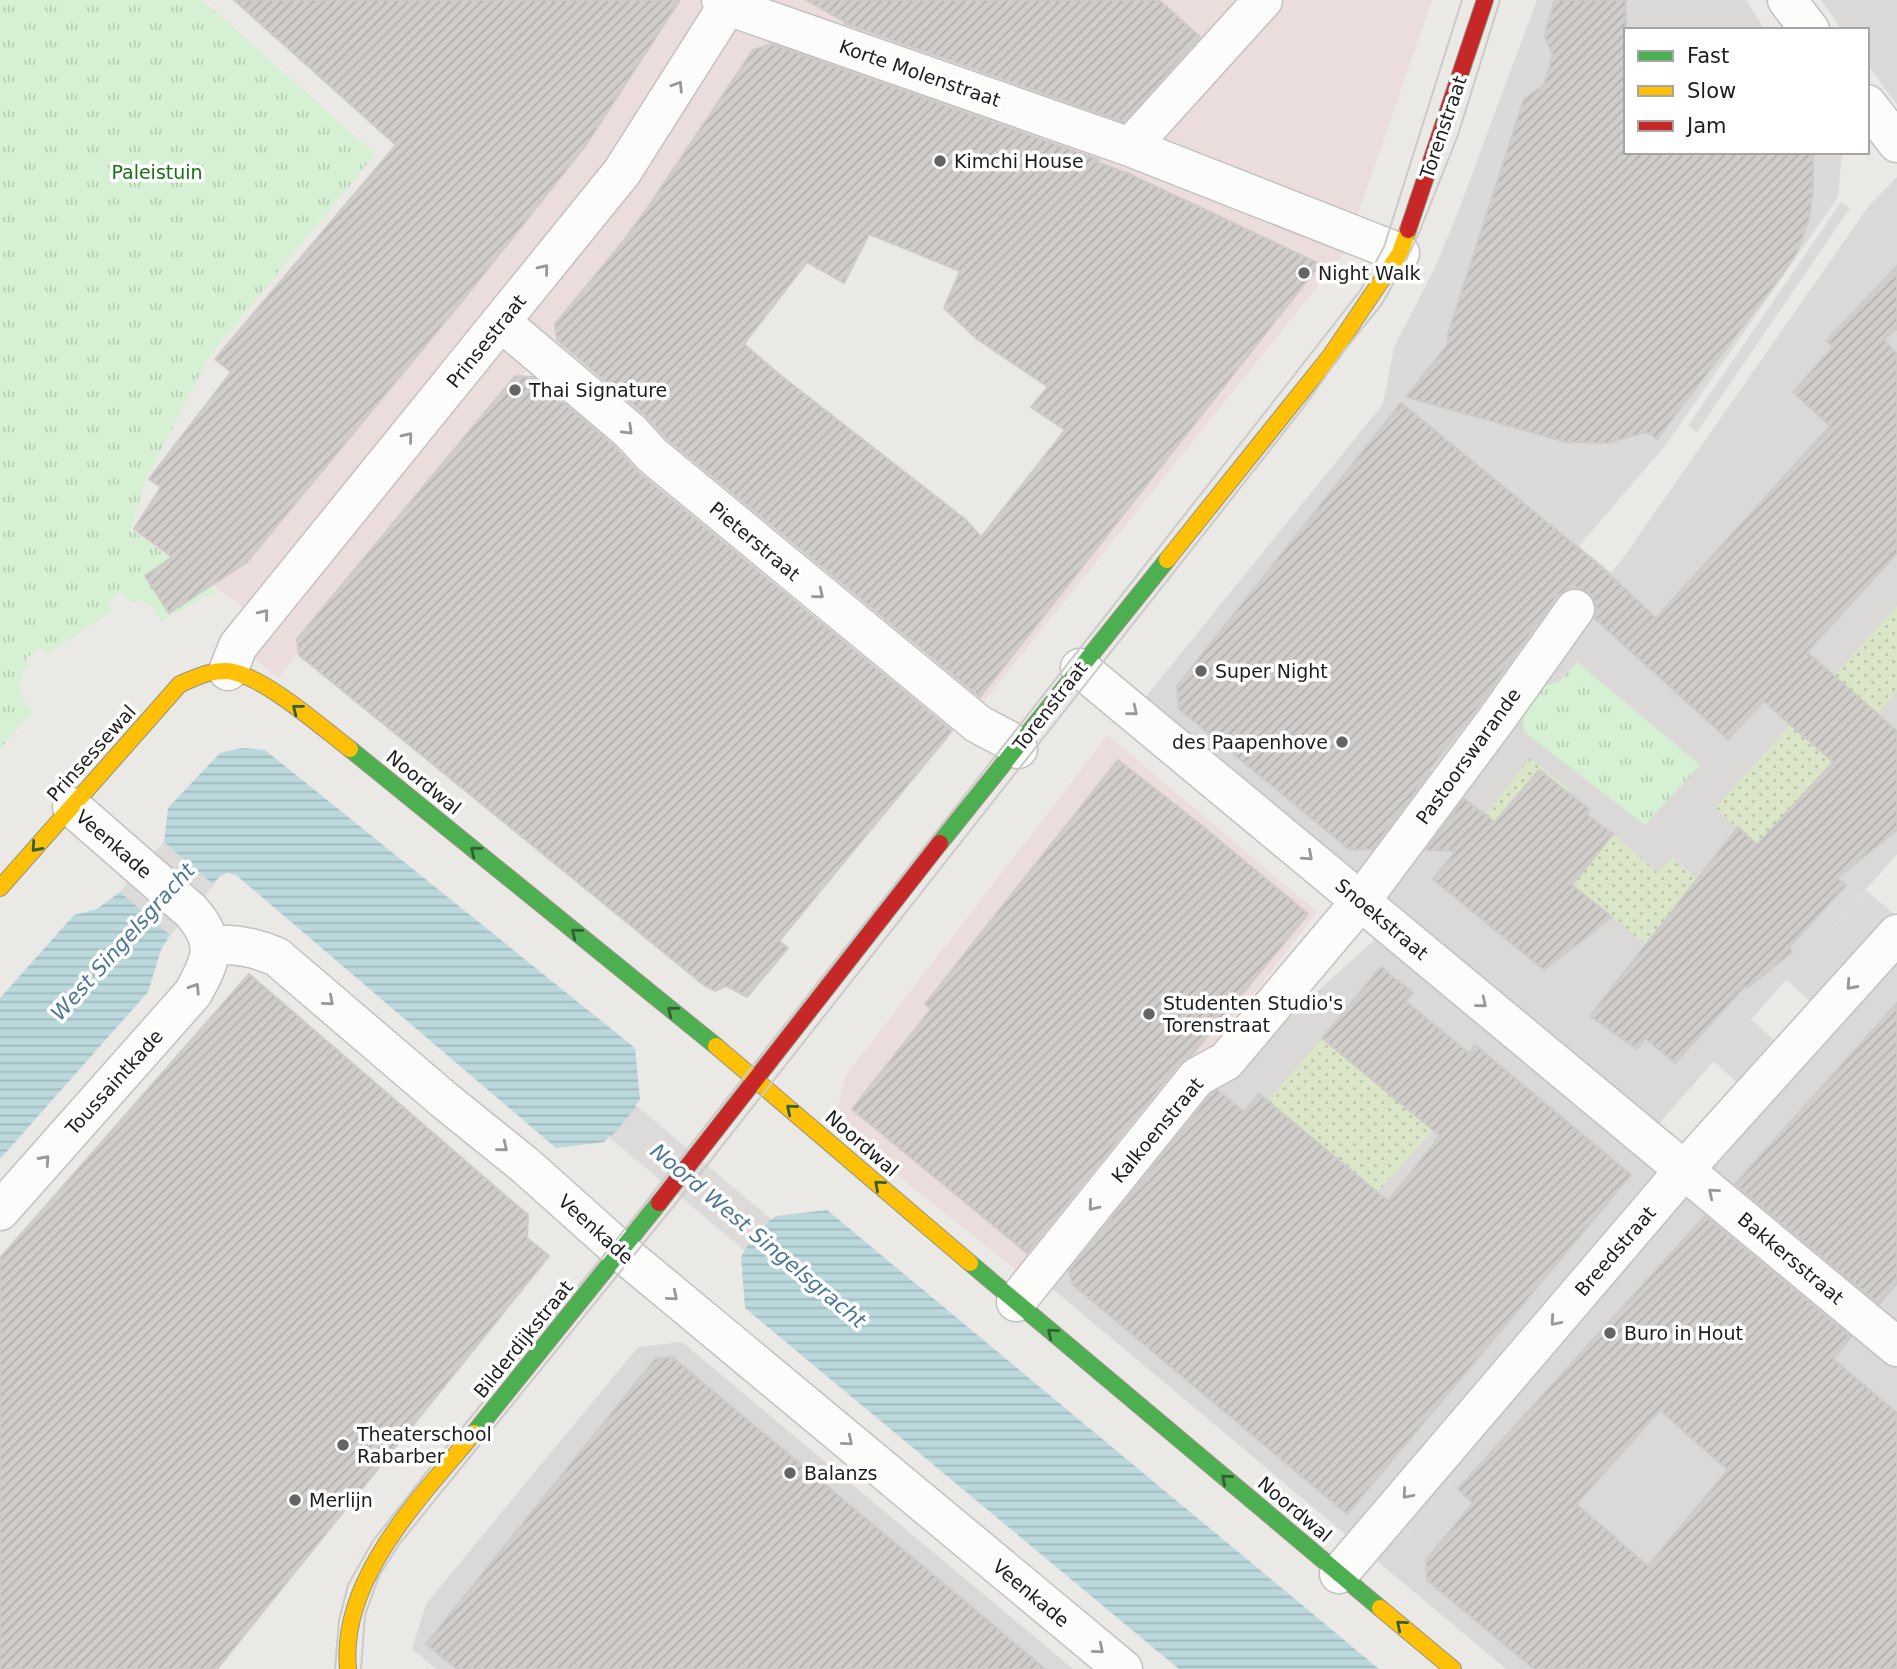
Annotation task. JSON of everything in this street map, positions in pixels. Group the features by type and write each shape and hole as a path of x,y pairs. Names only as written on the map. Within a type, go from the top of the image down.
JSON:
{"street":[{"name":"Torenstraat","path":"670,1188 1331,355 1400,253 1485,0"},
{"path":"1787,0 1808,28"},
{"path":"1259,1 1121,144 1400,253"},
{"name":"Korte Molenstraat","path":"727,2 1121,144"},
{"name":"Prinsestraat","path":"228,671 238,646 622,172 727,2"},
{"path":"1869,107 1897,143"},
{"name":"Pieterstraat","path":"501,323 630,431 652,455 978,724 1018,748"},
{"name":"Pastoorswarande","path":"1360,902 1575,609"},
{"name":"Snoekstraat","path":"1080,668 1685,1169"},
{"name":"Prinsessewal","path":"0,888 180,684 206,673 228,671"},
{"name":"Noordwal","path":"228,671 252,680 282,697 756,1079 1016,1302 1453,1669"},
{"name":"Veenkade","path":"72,807 191,911 205,927 211,945 233,944 254,948 277,957 526,1166 608,1240 1123,1669"},
{"name":"Kalkoenstraat","path":"1016,1302 1197,1077 1226,1061 1360,902"},
{"name":"Breedstraat","path":"1339,1574 1685,1169 1897,934"},
{"name":"Toussaintkade","path":"0,1211 193,993 207,968 211,945"},
{"name":"Bakkersstraat","path":"1685,1169 1897,1347"},
{"name":"Bilderdijkstraat","path":"348,1669 347,1658 355,1608 364,1579 382,1548 608,1240 670,1188"}],"shaded area":[{"path":"640,0 1432,0 1345,252 982,704 933,670 1218,286 768,72 278,678 236,642 254,615 204,579"},
{"path":"1537,0 1746,0 1764,28 1624,28 1624,154 1842,154 1838,197 1665,446 1578,547 1513,494 1383,404 1394,347 1434,270"},
{"path":"1821,0 1897,0 1897,105 1869,67 1869,28 1841,28"},
{"path":"1897,177 1897,854 1648,1136 1685,1169 1897,944 1897,1669 1506,1669 1048,1285 1216,1083 1403,914 1140,704 1383,404 1513,494 1611,572 1868,207"},
{"path":"1841,202 1850,208 1697,432 1688,426"},
{"name":"Studenten Studio's Torenstraat","path":"1108,735 1317,912 1219,1039 1021,1274 872,1155 838,1107 846,1075"},
{"path":"1866,890 1894,914 1812,1004 1786,979"},
{"path":"1751,1019 1778,1044 1740,1085 1713,1061"},
{"path":"682,1342 1073,1669 436,1669 412,1649 426,1604 638,1347"},
{"path":"1492,1422 1501,1429 1403,1545 1394,1537"}],"green space":[{"name":"Paleistuin","path":"0,0 202,0 375,154 209,357 146,479 130,529 216,591 161,621 153,608 139,600 129,602 121,592 107,602 113,610 46,655 41,648 26,658 30,665 22,677 20,689 33,712 0,749"},
{"path":"1897,606 1897,692 1877,714 1834,676"},
{"path":"1577,662 1700,765 1645,825 1524,732 1523,712 1543,686 1559,682"},
{"path":"1791,724 1833,762 1757,845 1715,808"},
{"path":"1530,758 1569,789 1523,844 1485,815"},
{"path":"1613,834 1657,872 1672,857 1713,894 1681,930 1666,918 1645,944 1565,878 1591,862"},
{"path":"1322,1038 1433,1130 1377,1193 1267,1102"}],"water":[{"path":"242,748 265,750 635,1048 640,1100 635,1106 771,1220 776,1216 827,1210 1379,1669 1179,1669 745,1308 741,1257 745,1250 610,1136 604,1142 556,1148 236,875 228,873 220,876 170,935 161,950 148,992 0,1159 0,998 74,915 97,909 120,892 164,842 168,808 220,753"}],"pier":[{"path":"164,842 214,885 170,935 120,892"},
{"path":"637,1106 771,1219 744,1250 610,1138"}],"building":[{"path":"234,0 680,0 586,145 459,305 247,562 169,613 145,576 172,557 134,529 161,487 149,479 231,372 215,359 396,145"},
{"path":"806,0 1159,0 1200,37 1124,122 844,23 847,23"},
{"path":"1555,0 1626,0 1624,154 1813,154 1813,190 1809,219 1797,252 1657,439 1646,432 1607,443 1566,442 1406,397 1448,344 1448,334 1524,99 1544,85 1553,55 1545,37"},
{"path":"771,44 1100,160 1097,162 1127,173 1320,264 980,697 667,439 644,414 557,340 555,324 648,207 753,50","holes":["869,234 960,271 944,308 977,339 1048,387 1031,407 1065,430 981,537 966,520 744,344 807,262 844,283"]},
{"path":"1897,266 1897,329 1884,339 1897,354 1897,553 1807,652 1897,731 1897,830 1837,878 1846,885 1789,947 1792,952 1747,988 1745,986 1675,1063 1645,1038 1637,1049 1590,1016 1738,827 1757,845 1833,762 1764,701 1728,739 1594,618 1597,610 1595,601 1588,592 1578,587 1567,589 1557,596 1372,849 1350,850 1179,709 1177,686 1401,403 1598,564 1656,618 1830,426 1793,392 1834,346 1826,341"},
{"path":"515,376 533,377 615,447 638,472 952,731 779,941 788,948 747,997 727,986 715,991 705,986 299,655 297,639"},
{"name":"Studenten Studio's Torenstraat","path":"1118,760 1308,914 1191,1056 1180,1063 1027,1253 852,1109 931,1009 925,1004"},
{"path":"1539,770 1590,810 1586,814 1613,834 1572,885 1612,917 1544,970 1433,879 1456,851 1426,850 1464,799 1495,822"},
{"path":"1381,967 1413,993 1405,1001 1469,1053 1475,1045 1631,1175 1347,1514 1073,1285 1069,1271 1211,1094 1218,1090 1244,1112 1259,1094 1388,1201 1440,1136 1322,1038"},
{"path":"249,974 528,1215 527,1238 549,1256 217,1669 0,1669 0,1258"},
{"path":"1897,1003 1897,1283 1879,1304 1735,1184"},
{"path":"1705,1216 1851,1337 1833,1359 1897,1413 1897,1669 1534,1669 1427,1580 1426,1560 1473,1503 1458,1489","holes":["1660,1410 1728,1470 1648,1566 1576,1504"]},
{"path":"672,1357 1045,1669 457,1669 426,1644 655,1359"}],"tram line":[{"path":"335,1669 339,1620 348,1585 373,1541 443,1451 613,1244 1360,291 1384,247 1462,0"},
{"path":"361,1669 365,1615 379,1576 400,1543 707,1165 1382,304 1419,233 1458,135 1500,0"}],"traffic: fast":[{"path":"940,843 1167,560"},
{"path":"350,749 716,1046"},
{"path":"474,1433 659,1203"},
{"path":"970,1263 1380,1608"}],"traffic: slow":[{"path":"1167,560 1331,355 1400,253 1408,230"},
{"path":"0,888 180,684 197,677 227,671 257,681 291,703 350,749"},
{"path":"716,1046 970,1263"},
{"path":"348,1669 349,1636 356,1603 370,1572 408,1512 474,1433"},
{"path":"1380,1608 1453,1669"}],"traffic: jam":[{"path":"1408,230 1485,0"},
{"path":"659,1203 940,843"}],"place":[{"name":"Kimchi House","path":"940,161"},
{"name":"Night Walk","path":"1304,273"},
{"name":"Thai Signature","path":"515,390"},
{"name":"Super Night","path":"1201,671"},
{"name":"des Paapenhove","path":"1342,742"},
{"name":"Studenten Studio's Torenstraat","path":"1149,1014"},
{"name":"Buro in Hout","path":"1610,1333"},
{"name":"Theaterschool Rabarber","path":"343,1445"},
{"name":"Balanzs","path":"790,1473"},
{"name":"Merlijn","path":"295,1500"}],"water label":[{"name":"West Singelsgracht","path":"123,942"},
{"name":"Noord West Singelsgracht","path":"758,1236"}]}
